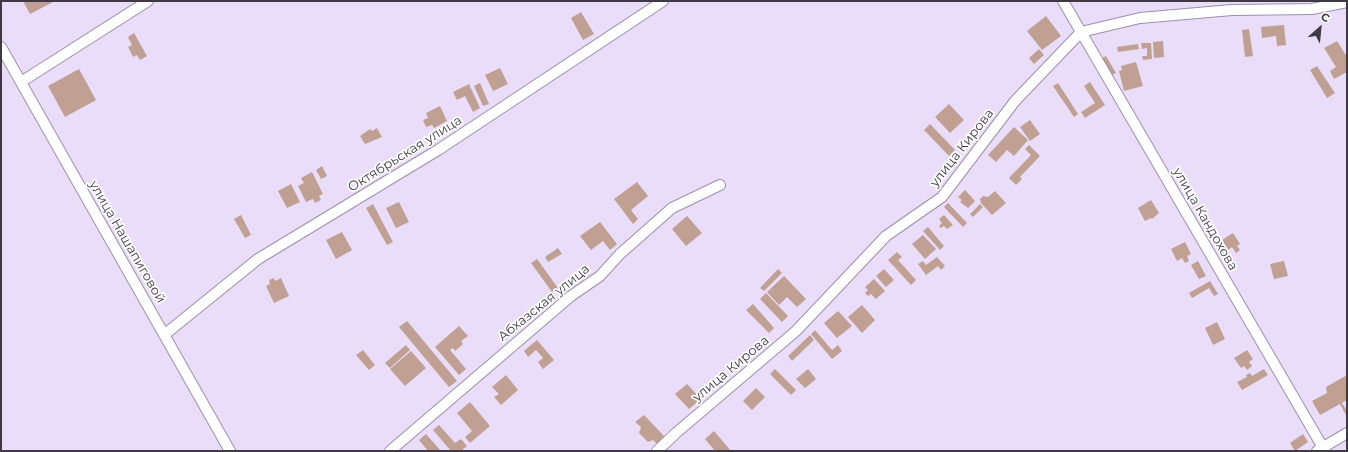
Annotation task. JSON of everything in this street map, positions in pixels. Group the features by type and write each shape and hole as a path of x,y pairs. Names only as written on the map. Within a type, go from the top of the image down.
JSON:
{"street":[{"path":"21,82 148,1"},
{"name":"Октябрьская улица","path":"164,335 258,260 438,150 663,1"},
{"name":"улица Кандохова","path":"1063,1 1322,450"},
{"path":"1081,32 1140,18 1232,10 1312,9 1347,2"},
{"name":"улица Кирова","path":"657,451 796,330 886,236 942,197 1015,101 1081,32"},
{"name":"улица Нашапиговой","path":"1,47 230,451"},
{"name":"Абхазская улица","path":"390,451 571,296 600,276 620,254 672,208 720,185"},
{"path":"1322,450 1347,433"}],"building":[{"path":"23,1 55,1 30,14"},
{"path":"581,12 594,34 583,40 571,18"},
{"path":"1046,16 1061,36 1042,50 1027,31"},
{"path":"1284,25 1286,45 1277,46 1276,36 1262,38 1261,27"},
{"path":"1249,29 1253,56 1245,57 1242,30"},
{"path":"134,33 147,56 140,60 137,55 133,57 128,47 132,45 128,37"},
{"path":"1163,41 1164,57 1154,58 1153,42"},
{"path":"1337,41 1347,57 1347,72 1334,79 1330,71 1336,67 1324,48"},
{"path":"1141,43 1151,43 1152,59 1143,60 1142,56 1147,56 1147,48 1142,49"},
{"path":"1138,44 1139,49 1118,52 1117,47"},
{"path":"1039,49 1044,55 1034,64 1029,58"},
{"path":"1106,56 1116,73 1112,75 1102,58"},
{"path":"1136,62 1143,86 1124,91 1119,71 1122,70 1121,66"},
{"path":"1317,66 1335,93 1327,98 1310,70"},
{"path":"500,68 508,84 493,91 485,75"},
{"path":"79,69 96,100 65,117 48,86"},
{"path":"1090,82 1105,105 1085,118 1081,112 1095,103 1084,86"},
{"path":"480,83 489,104 483,106 474,86"},
{"path":"1058,83 1078,114 1074,117 1053,86"},
{"path":"469,84 480,108 473,112 465,96 457,100 453,92"},
{"path":"949,104 964,120 950,133 935,117"},
{"path":"440,106 447,121 434,128 432,125 426,127 423,120 428,118 426,113"},
{"path":"1030,120 1040,134 1030,141 1020,127"},
{"path":"930,124 955,150 949,156 924,130"},
{"path":"1014,127 1028,140 1014,156 1007,150 996,162 988,155"},
{"path":"377,128 382,137 365,144 360,136 370,129 372,131"},
{"path":"1029,145 1040,156 1020,177 1022,179 1016,185 1009,178 1031,155 1025,149"},
{"path":"322,166 327,176 321,179 316,170"},
{"path":"312,172 323,194 319,196 321,200 315,203 313,199 306,202 298,186 304,183 301,178"},
{"path":"637,182 648,196 631,210 638,219 633,224 614,199"},
{"path":"291,184 300,202 287,208 278,191"},
{"path":"965,190 975,201 968,208 960,202 962,200 958,197"},
{"path":"995,191 1006,203 992,215 981,203 980,199 983,196 988,197"},
{"path":"1151,200 1159,213 1152,219 1151,218 1145,221 1138,208"},
{"path":"399,202 409,222 396,228 386,208"},
{"path":"948,203 967,223 963,227 944,207"},
{"path":"373,204 393,242 387,245 366,208"},
{"path":"980,204 983,207 973,217 970,214"},
{"path":"241,215 251,235 245,238 234,219"},
{"path":"944,215 953,225 947,229 944,226 941,228 939,226 942,223 939,219"},
{"path":"687,216 702,233 686,246 672,229"},
{"path":"600,222 617,244 610,250 603,241 591,250 580,236"},
{"path":"928,227 944,246 940,250 923,231"},
{"path":"342,232 352,250 336,259 326,240"},
{"path":"1233,233 1240,244 1237,246 1240,250 1236,253 1232,247 1228,250 1222,240"},
{"path":"923,235 936,249 925,259 912,244"},
{"path":"1185,242 1191,254 1187,256 1189,261 1185,263 1182,258 1177,261 1171,249"},
{"path":"558,248 562,254 548,262 545,257"},
{"path":"897,252 902,257 898,260 916,280 911,285 888,260"},
{"path":"937,257 945,266 941,270 938,266 926,275 918,264 923,261 926,265"},
{"path":"537,259 558,288 552,292 531,263"},
{"path":"1198,261 1206,276 1199,279 1191,265"},
{"path":"1284,261 1288,276 1274,279 1270,264"},
{"path":"778,269 782,273 764,291 760,288"},
{"path":"884,269 894,280 886,287 876,276"},
{"path":"784,276 806,299 797,307 787,297 779,305 767,292"},
{"path":"274,278 275,281 281,278 289,296 274,303 266,286 270,284 269,280"},
{"path":"874,279 885,291 876,299 871,294 868,296 865,293 868,290 865,287"},
{"path":"1210,281 1218,294 1214,296 1209,288 1192,298 1189,293"},
{"path":"766,293 788,316 782,322 760,299"},
{"path":"753,304 774,328 769,333 746,310"},
{"path":"862,305 875,320 862,333 848,317"},
{"path":"838,311 852,326 837,338 824,323"},
{"path":"407,321 457,381 449,387 399,327"},
{"path":"1217,322 1225,339 1213,345 1205,328"},
{"path":"459,326 468,336 461,341 463,344 455,351 453,348 450,350 466,369 459,375 435,347"},
{"path":"815,330 832,350 838,345 842,351 832,359 811,334"},
{"path":"810,335 814,340 792,361 788,356"},
{"path":"537,340 554,360 543,369 538,362 543,358 536,350 528,357 524,351"},
{"path":"406,345 410,350 390,368 385,363"},
{"path":"363,350 375,365 369,370 356,355"},
{"path":"1247,350 1253,359 1249,362 1252,366 1247,370 1244,366 1241,368 1234,358"},
{"path":"411,351 426,368 405,386 390,369"},
{"path":"775,369 796,390 791,395 770,374"},
{"path":"808,369 816,379 805,388 796,379"},
{"path":"1264,369 1268,375 1242,390 1237,382 1247,377 1246,375 1250,373 1252,376"},
{"path":"506,375 518,390 501,405 494,397 499,394 492,387"},
{"path":"1347,375 1347,400 1342,403 1347,411 1347,417 1340,404 1320,415 1312,401 1327,393 1326,387"},
{"path":"687,384 701,399 689,409 675,394"},
{"path":"756,388 765,397 752,410 743,401"},
{"path":"470,402 490,426 470,443 465,437 472,431 457,413"},
{"path":"644,415 664,436 657,444 653,440 648,442 639,433 641,427 635,422"},
{"path":"439,425 455,443 461,439 467,446 461,451 451,451 433,430"},
{"path":"714,431 731,451 715,451 705,439"},
{"path":"426,434 441,451 428,451 419,440"},
{"path":"1303,434 1308,442 1295,451 1290,443"}]}
